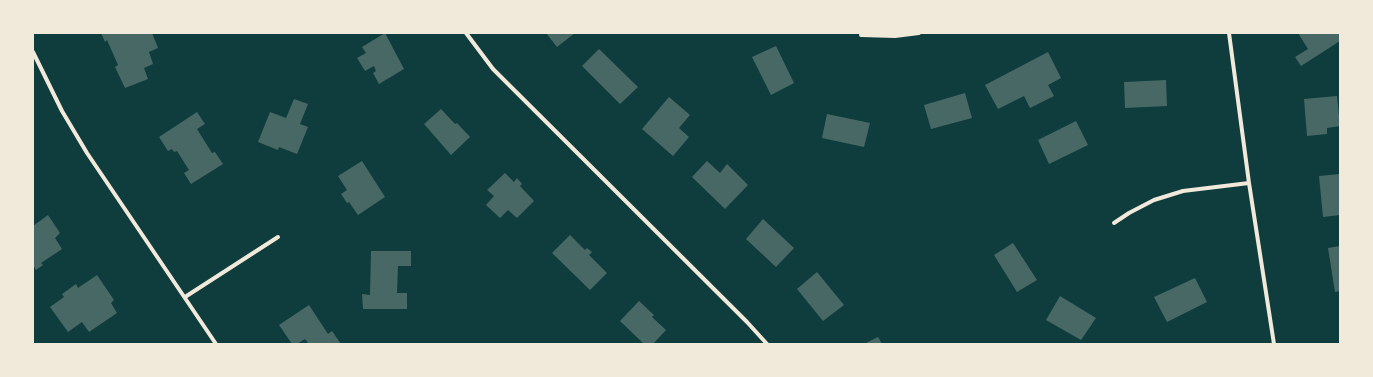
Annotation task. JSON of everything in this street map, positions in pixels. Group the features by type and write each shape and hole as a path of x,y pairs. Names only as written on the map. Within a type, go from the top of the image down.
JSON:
{"street":[{"path":"466,33 493,69 747,322 767,344"},
{"path":"861,35 895,36 920,33"},
{"path":"1230,33 1250,183 1274,344"},
{"path":"33,52 62,111 87,153 216,344"},
{"path":"1114,223 1154,200 1183,191 1250,183"},
{"path":"185,297 278,237"}],"building":[{"path":"101,33 152,33 158,48 149,52 153,64 144,68 148,79 125,88 115,67 118,65 107,40 105,42"},
{"path":"385,33 404,69 379,84 373,73 376,71 374,66 365,71 357,58 366,53 362,47"},
{"path":"546,33 575,33 557,47"},
{"path":"1298,33 1340,33 1340,41 1301,66 1295,57 1308,49"},
{"path":"776,46 794,83 771,95 752,57"},
{"path":"599,49 638,87 620,104 582,66"},
{"path":"1048,52 1061,78 1048,85 1054,96 1030,108 1024,96 998,109 985,85"},
{"path":"1166,80 1167,106 1125,108 1124,82"},
{"path":"965,93 972,118 931,129 924,105"},
{"path":"1337,96 1340,126 1327,128 1327,134 1307,136 1304,99"},
{"path":"669,97 690,115 679,128 689,137 673,156 642,129"},
{"path":"294,99 308,104 300,124 308,127 297,154 279,147 278,150 258,142 270,112 286,118"},
{"path":"441,109 470,137 451,155 424,124"},
{"path":"197,112 205,124 197,129 212,153 215,152 223,164 191,184 184,173 189,170 177,151 174,152 172,149 168,151 159,137"},
{"path":"827,114 870,123 864,147 822,138"},
{"path":"1076,121 1088,145 1049,164 1038,140"},
{"path":"362,161 385,197 358,215 341,194 347,190 338,176"},
{"path":"707,161 720,173 727,164 748,185 725,209 692,177"},
{"path":"505,173 514,182 517,178 522,184 520,186 534,201 517,218 508,210 500,218 486,205 494,196 487,190"},
{"path":"1340,174 1340,215 1323,217 1319,176"},
{"path":"48,215 60,233 55,238 62,249 41,263 43,265 36,270 33,265 33,226"},
{"path":"763,219 794,248 776,267 746,239"},
{"path":"570,235 585,250 587,248 592,252 589,255 607,273 590,290 552,253"},
{"path":"1013,243 1037,280 1017,292 994,255"},
{"path":"1340,246 1340,291 1335,292 1328,248"},
{"path":"371,251 411,251 411,266 398,266 397,293 407,293 407,309 363,309 362,294 370,295"},
{"path":"817,272 844,305 823,321 797,289"},
{"path":"97,275 114,300 111,303 117,313 89,332 82,322 68,332 50,307 64,297 62,294 76,284 78,288"},
{"path":"1195,278 1207,302 1167,322 1154,297"},
{"path":"1060,296 1096,318 1081,340 1046,320"},
{"path":"639,301 654,315 652,317 666,330 653,344 644,344 620,321"},
{"path":"309,305 328,334 332,331 341,344 309,344 305,339 297,344 292,344 279,325"},
{"path":"878,337 882,344 864,344"}]}
